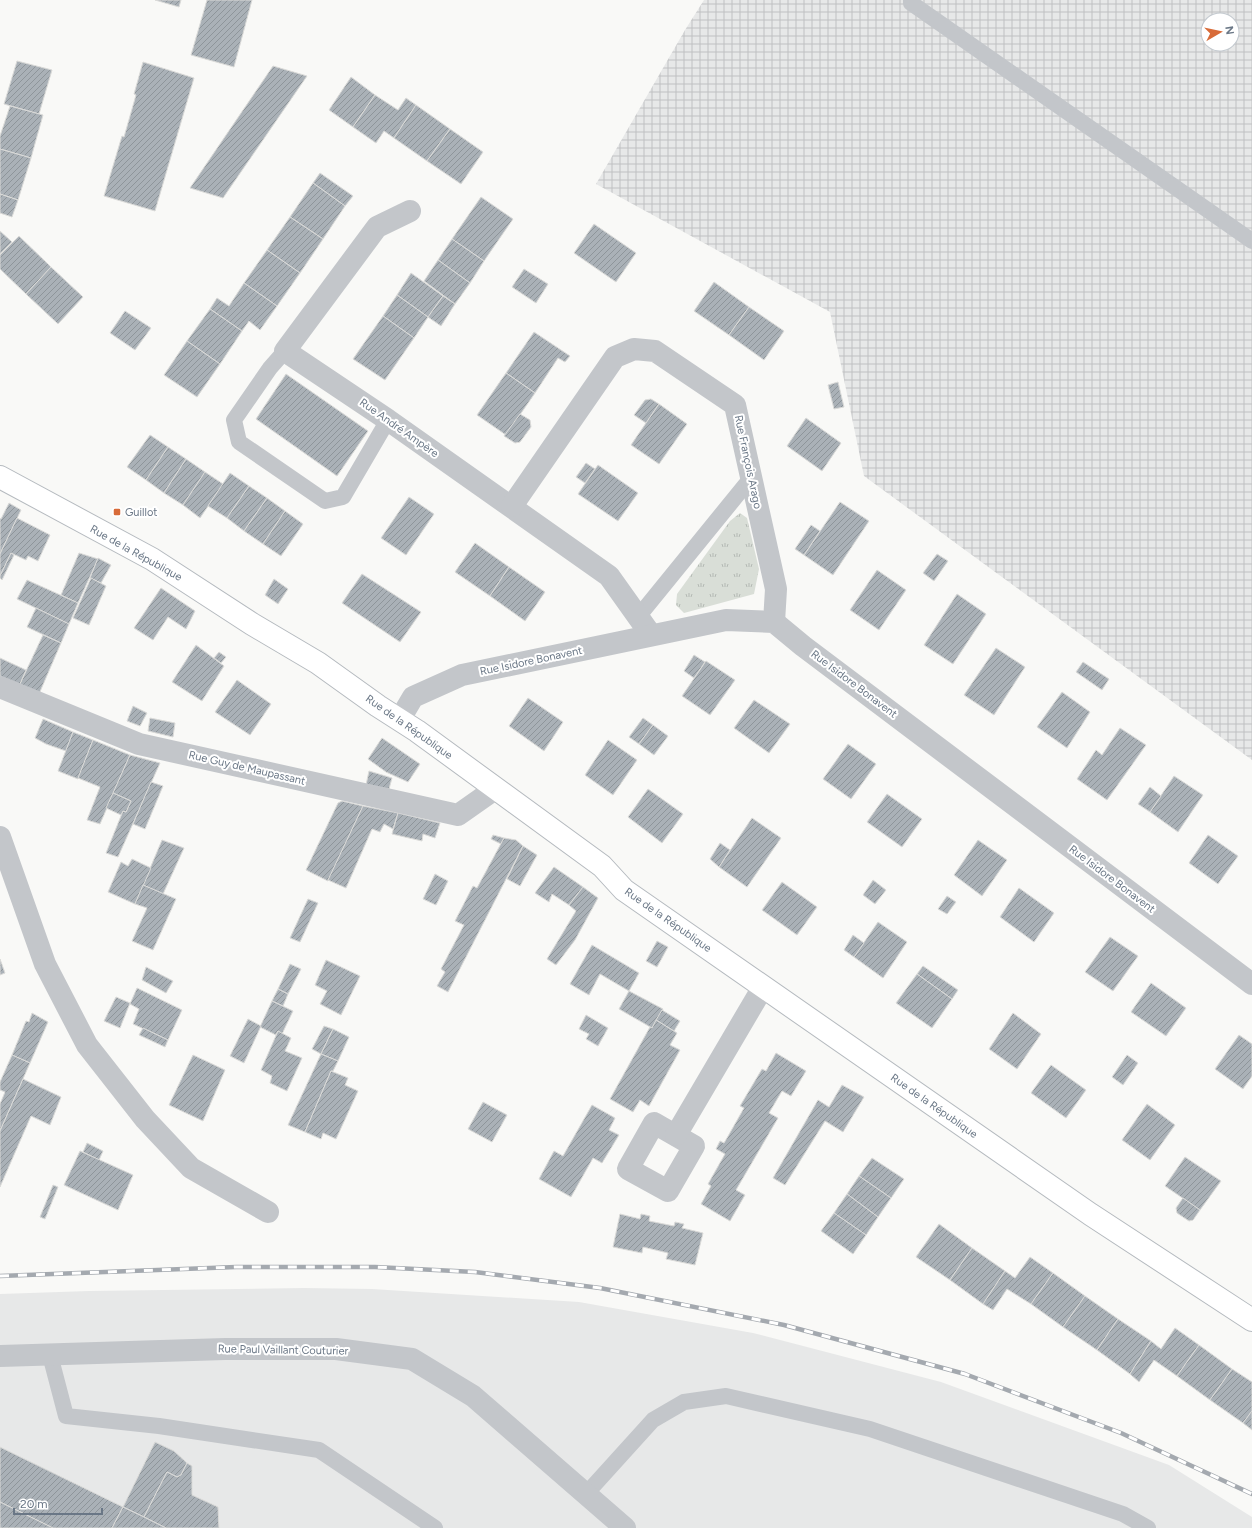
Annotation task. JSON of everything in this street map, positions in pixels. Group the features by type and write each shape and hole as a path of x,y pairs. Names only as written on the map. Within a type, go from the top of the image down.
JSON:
{"street":[{"path":"285,351 378,227 410,211"},
{"name":"Rue François Arago","path":"512,506 615,357 634,349 655,351 735,405 776,590 774,622"},
{"name":"Rue André Ampère","path":"285,351 512,506 609,576 651,635"},
{"name":"Rue de la République","path":"0,477 152,560 318,664 378,706 400,719 602,866 624,890 1090,1214 1252,1320"},
{"name":"Rue Isidore Bonavent","path":"400,719 413,697 462,675 726,620 774,622 1252,984"},
{"name":"Rue Guy de Maupassant","path":"0,687 139,744 458,815 495,789"},
{"path":"0,837 45,964 87,1045 145,1119 191,1168 268,1212"},
{"path":"676,1135 763,987"},
{"name":"Rue Paul Vaillant Couturier","path":"0,1356 225,1349 336,1348 412,1359 472,1396 625,1528"}],"lane":[{"path":"911,0 911,3 1252,241"},
{"path":"285,351 270,368 234,420 239,442 325,501 344,497 388,420"},
{"path":"638,617 751,478"},
{"path":"50,1355 66,1416 159,1426 319,1450 435,1528"},
{"path":"586,1494 652,1420 684,1402 726,1396 870,1429 1123,1514 1148,1528"}],"shaded area":[{"path":"704,0 1252,0 1252,760 864,476 830,312 596,184"},
{"path":"304,1288 372,1289 579,1302 753,1333 941,1382 1169,1465 1252,1517 1252,1528 0,1528 0,1294 89,1291"}],"green space":[{"path":"740,513 747,518 759,569 754,594 684,613 676,605 677,594 730,521"}],"building":[{"path":"155,0 181,0 179,7"},
{"path":"207,0 252,0 234,67 191,55"},
{"path":"17,61 52,70 39,114 4,104"},
{"path":"143,62 194,78 155,211 104,196 122,136 124,137 136,95 134,94"},
{"path":"273,66 307,76 223,198 190,188"},
{"path":"351,77 375,95 353,127 329,110"},
{"path":"375,95 398,110 406,98 416,105 394,138 384,131 376,143 353,127"},
{"path":"416,105 450,129 427,161 394,138"},
{"path":"10,106 43,115 31,158 0,149 0,136"},
{"path":"450,129 483,152 461,184 427,161"},
{"path":"0,149 31,158 18,200 0,194"},
{"path":"320,173 353,196 345,206 313,183"},
{"path":"313,183 345,206 323,239 290,217"},
{"path":"0,194 18,200 12,217 0,213"},
{"path":"481,197 513,219 484,261 452,239"},
{"path":"290,217 323,239 300,273 267,250"},
{"path":"594,224 636,253 616,282 574,253"},
{"path":"0,231 12,242 0,254"},
{"path":"19,236 51,267 26,294 0,269 0,255"},
{"path":"452,239 484,261 470,283 438,260"},
{"path":"267,250 300,273 277,306 244,283"},
{"path":"438,260 470,283 455,304 424,281"},
{"path":"51,267 83,297 58,324 26,294"},
{"path":"524,269 548,284 536,303 512,287"},
{"path":"411,273 443,296 428,317 397,295"},
{"path":"714,282 749,307 729,335 694,311"},
{"path":"244,283 277,306 260,330 249,321 242,331 210,309 217,298 229,306"},
{"path":"397,295 428,317 414,338 383,316"},
{"path":"443,296 455,304 441,326 428,317"},
{"path":"749,307 784,331 764,360 729,335"},
{"path":"210,309 242,331 220,364 187,341"},
{"path":"125,311 151,328 135,350 110,333"},
{"path":"383,316 414,338 385,380 353,359"},
{"path":"534,332 570,356 565,362 558,358 535,393 506,373"},
{"path":"187,341 220,364 197,397 164,375"},
{"path":"506,373 535,393 506,435 477,415"},
{"path":"286,374 368,431 337,476 256,419"},
{"path":"838,382 844,407 834,409 828,385"},
{"path":"651,399 659,404 646,423 634,415 645,400"},
{"path":"659,404 687,424 659,464 631,445"},
{"path":"520,414 530,420 531,427 520,442 515,443 504,436"},
{"path":"806,418 841,443 822,471 787,446"},
{"path":"150,435 168,447 146,480 127,467"},
{"path":"168,447 186,459 164,493 146,480"},
{"path":"186,459 205,472 183,505 164,493"},
{"path":"586,463 595,469 585,483 576,477"},
{"path":"598,465 638,493 618,521 578,494"},
{"path":"205,472 223,484 200,518 183,505"},
{"path":"230,473 249,486 227,518 208,506"},
{"path":"249,486 267,498 244,531 227,518"},
{"path":"409,497 434,514 406,555 381,538"},
{"path":"267,498 285,511 263,544 244,531"},
{"path":"840,502 869,521 833,575 804,555"},
{"path":"9,503 21,510 0,554 0,518 1,519"},
{"path":"285,511 303,524 281,556 263,544"},
{"path":"17,518 50,535 38,561 28,556 26,560 11,553 0,576 0,554"},
{"path":"811,525 820,531 804,555 795,549"},
{"path":"475,543 509,567 490,596 455,572"},
{"path":"11,553 14,555 2,580 0,576"},
{"path":"79,553 98,559 78,603 61,595"},
{"path":"937,554 948,561 934,581 923,573"},
{"path":"98,558 111,565 101,583 90,578"},
{"path":"509,567 545,592 525,621 490,596"},
{"path":"877,570 906,590 879,630 850,610"},
{"path":"362,574 421,612 400,642 342,603"},
{"path":"91,578 106,586 89,625 73,618"},
{"path":"274,579 288,589 278,604 265,595"},
{"path":"27,580 78,603 69,624 17,599"},
{"path":"161,588 195,611 186,629 168,617 153,640 134,628"},
{"path":"957,594 986,614 953,664 924,645"},
{"path":"36,608 69,624 61,643 27,627"},
{"path":"43,635 61,643 39,694 19,686"},
{"path":"196,645 224,666 202,701 172,682"},
{"path":"996,648 1025,667 994,715 964,695"},
{"path":"219,652 226,657 221,663 214,658"},
{"path":"694,655 705,662 694,678 684,671"},
{"path":"0,658 26,670 19,686 0,676"},
{"path":"706,661 735,680 710,715 682,696"},
{"path":"1083,662 1109,679 1102,690 1076,672"},
{"path":"237,680 271,704 250,735 215,712"},
{"path":"1062,692 1090,712 1067,748 1037,727"},
{"path":"528,698 563,722 544,751 509,726"},
{"path":"754,700 790,724 769,753 734,728"},
{"path":"133,706 147,713 140,726 127,721"},
{"path":"150,718 175,723 173,737 148,731"},
{"path":"643,718 653,725 639,744 629,737"},
{"path":"43,719 73,732 66,751 46,744 35,738"},
{"path":"653,725 668,736 654,755 639,744"},
{"path":"1120,728 1146,745 1107,800 1077,779 1096,750 1102,755"},
{"path":"73,732 93,740 78,779 58,771"},
{"path":"382,738 420,764 408,782 386,772 368,759"},
{"path":"93,740 130,755 100,824 87,820 100,787 78,778"},
{"path":"608,740 637,760 613,795 585,775"},
{"path":"848,744 876,764 851,799 823,779"},
{"path":"130,755 160,763 118,857 106,853 123,811 126,812 131,801 113,793"},
{"path":"369,771 392,778 389,789 366,785"},
{"path":"1174,776 1203,795 1178,832 1150,812"},
{"path":"151,782 163,786 145,829 133,824"},
{"path":"1150,787 1161,796 1150,812 1138,804"},
{"path":"648,789 683,814 662,843 628,817"},
{"path":"113,793 131,801 126,812 123,811 121,815 106,808"},
{"path":"887,794 922,819 902,847 867,822"},
{"path":"342,801 363,806 328,881 306,870 338,803"},
{"path":"363,806 398,813 393,829 384,824 380,832 372,829 346,888 328,880"},
{"path":"398,813 440,823 435,838 423,834 422,841 392,834"},
{"path":"752,818 781,838 747,887 719,867"},
{"path":"493,835 504,838 501,844 491,839"},
{"path":"1208,835 1238,856 1218,884 1189,863"},
{"path":"504,838 516,840 523,846 448,992 437,986 445,972 441,969 464,925 455,921 473,886 477,888"},
{"path":"162,840 184,848 163,894 143,885"},
{"path":"978,840 1007,860 982,896 954,875"},
{"path":"720,843 730,850 719,867 710,859"},
{"path":"523,846 537,855 520,886 507,879"},
{"path":"132,859 151,868 135,904 108,892 121,862 128,866"},
{"path":"554,867 583,887 569,905 552,894 549,902 535,893"},
{"path":"435,874 448,881 436,905 423,899"},
{"path":"873,880 886,890 875,904 863,895"},
{"path":"782,882 817,907 797,935 762,910"},
{"path":"143,885 176,899 153,950 132,941 147,908 135,904"},
{"path":"583,887 598,898 575,940 556,965 547,959 576,911 569,905"},
{"path":"1019,888 1054,913 1034,942 1000,917"},
{"path":"947,896 956,902 947,914 938,909"},
{"path":"308,899 318,903 300,942 290,938"},
{"path":"878,922 907,942 883,978 854,957"},
{"path":"853,935 864,943 854,957 844,950"},
{"path":"1110,937 1138,956 1113,991 1085,972"},
{"path":"657,941 668,947 657,967 646,961"},
{"path":"592,945 639,973 629,991 600,974 589,995 570,984"},
{"path":"0,959 5,973 0,975"},
{"path":"326,960 360,976 341,1015 320,1004 327,991 315,985"},
{"path":"290,964 301,969 288,994 278,989"},
{"path":"923,966 958,990 952,999 917,974"},
{"path":"146,967 173,981 166,993 142,980"},
{"path":"917,974 952,999 932,1028 896,1003"},
{"path":"1151,983 1186,1008 1166,1036 1131,1012"},
{"path":"137,988 182,1010 168,1040 133,1024 139,1009 130,1004"},
{"path":"278,989 288,994 283,1006 272,1001"},
{"path":"629,991 663,1009 652,1028 619,1009"},
{"path":"116,997 130,1003 120,1028 104,1021"},
{"path":"272,1001 293,1011 282,1034 278,1031 276,1035 260,1027"},
{"path":"662,1010 680,1021 674,1031 656,1020"},
{"path":"32,1013 48,1022 30,1063 12,1055 26,1021 29,1022"},
{"path":"1013,1013 1041,1034 1017,1069 989,1049"},
{"path":"586,1015 608,1028 598,1046 586,1039 589,1034 579,1029"},
{"path":"248,1019 261,1026 244,1063 230,1056"},
{"path":"656,1020 677,1033 670,1045 680,1050 649,1106 640,1100 633,1112 610,1099 650,1027 652,1028"},
{"path":"324,1026 333,1029 321,1054 312,1049"},
{"path":"143,1028 168,1040 165,1047 139,1035"},
{"path":"333,1029 349,1037 338,1061 321,1054"},
{"path":"278,1031 291,1038 285,1051 302,1058 287,1091 270,1083 272,1076 261,1070"},
{"path":"1239,1035 1252,1044 1252,1076 1243,1089 1215,1069"},
{"path":"776,1053 806,1071 791,1096 782,1091 769,1113 778,1118 736,1190 745,1195 730,1221 701,1204 711,1186 708,1184 725,1154 716,1149 720,1141 724,1143 744,1108 740,1106 762,1069 766,1071"},
{"path":"321,1054 338,1061 333,1071 331,1071 305,1132 288,1125"},
{"path":"12,1055 30,1063 0,1131 0,1104 5,1092 0,1090 0,1082"},
{"path":"193,1055 225,1070 203,1121 169,1105"},
{"path":"1127,1055 1138,1063 1123,1085 1112,1077"},
{"path":"1051,1065 1086,1090 1066,1118 1031,1093"},
{"path":"331,1071 348,1078 345,1085 358,1091 336,1139 323,1133 321,1139 305,1132"},
{"path":"23,1079 61,1097 50,1125 31,1116 0,1187 0,1131"},
{"path":"842,1085 864,1097 843,1132 825,1121 785,1185 773,1178 818,1100 829,1107"},
{"path":"483,1102 507,1115 492,1142 468,1129"},
{"path":"1147,1104 1175,1125 1150,1160 1122,1140"},
{"path":"592,1105 615,1118 609,1130 619,1135 602,1163 593,1158 571,1197 539,1179 554,1151 563,1156"},
{"path":"87,1143 103,1151 99,1160 83,1152"},
{"path":"80,1151 133,1175 118,1210 64,1185"},
{"path":"1185,1157 1221,1181 1200,1210 1165,1186"},
{"path":"872,1158 904,1179 891,1198 859,1176"},
{"path":"859,1176 891,1198 878,1217 847,1194"},
{"path":"53,1185 58,1187 45,1219 40,1217"},
{"path":"847,1194 878,1217 866,1235 834,1213"},
{"path":"1183,1198 1200,1210 1193,1220 1189,1221 1177,1213 1176,1208"},
{"path":"834,1213 866,1235 853,1254 821,1231"},
{"path":"620,1214 640,1219 641,1214 650,1216 649,1221 674,1226 675,1222 684,1224 682,1228 703,1233 695,1265 666,1259 668,1253 643,1247 642,1253 613,1247"},
{"path":"939,1224 972,1248 950,1280 916,1257"},
{"path":"972,1248 1005,1271 983,1304 950,1280"},
{"path":"1030,1257 1053,1273 1031,1304 1007,1289 993,1310 983,1304 1005,1271 1015,1278"},
{"path":"1053,1273 1085,1296 1063,1327 1031,1304"},
{"path":"1085,1296 1118,1319 1097,1350 1063,1327"},
{"path":"1118,1319 1151,1341 1130,1374 1097,1350"},
{"path":"1175,1328 1199,1345 1177,1376 1154,1360 1139,1382 1130,1374 1151,1341 1161,1349"},
{"path":"1199,1345 1232,1369 1210,1400 1177,1376"},
{"path":"1232,1369 1252,1382 1252,1411 1243,1423 1210,1400"},
{"path":"1252,1411 1252,1430 1243,1423"},
{"path":"155,1442 174,1451 187,1463 181,1475 177,1477 167,1472 144,1517 123,1507"},
{"path":"0,1447 123,1507 112,1528 53,1528 0,1502"},
{"path":"187,1463 192,1466 192,1495 218,1507 219,1528 166,1528 144,1517 167,1472 177,1477 181,1475"},
{"path":"0,1502 53,1528 0,1528"},
{"path":"123,1507 144,1517 166,1528 112,1528"}],"railway":[{"path":"0,1276 236,1267 375,1267 475,1272 600,1288 784,1325 965,1374 1121,1433 1252,1494"}],"place":[{"name":"Guillot","path":"117,512"}]}
